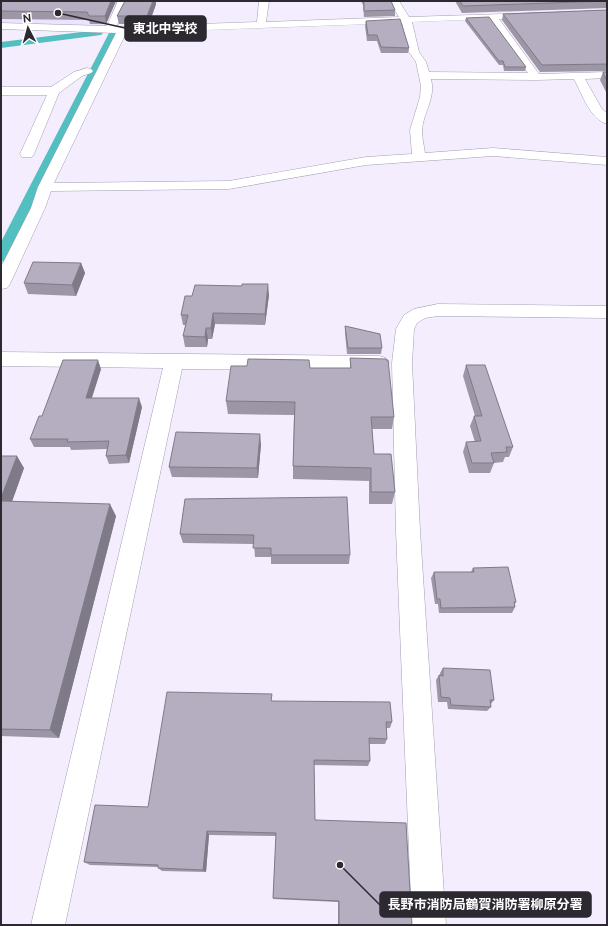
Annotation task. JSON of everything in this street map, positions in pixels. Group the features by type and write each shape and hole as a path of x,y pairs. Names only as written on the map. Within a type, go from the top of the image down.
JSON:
{"street":[{"path":"1,284 38,208 45,187 116,30 123,1"},
{"path":"261,26 264,1"},
{"path":"394,1 406,19 414,52 421,62 427,86 426,97 416,130 419,156"},
{"path":"1,26 116,30 261,26 541,14"},
{"path":"492,16 536,77"},
{"path":"27,154 54,91 78,74 87,71"},
{"path":"424,75 536,77 607,75"},
{"path":"578,76 597,111 607,120"},
{"path":"1,91 54,91"},
{"path":"45,187 229,185 366,161 419,156 493,152 607,160"},
{"path":"428,925 408,531 402,363 405,328 410,319 420,313 438,310 607,312"},
{"path":"1,359 174,362 402,363"},
{"path":"48,925 174,362"}],"shaded area":[{"path":"1,1 121,1 108,26 1,24"}],"building":[{"path":"1,1 111,1 105,16 89,16 87,12 1,11"},
{"path":"125,1 153,1 147,16 117,16"},
{"path":"364,1 391,1 395,10 364,11"},
{"path":"460,1 607,1 463,6"},
{"path":"607,10 607,64 542,65 503,14"},
{"path":"489,17 526,67 505,67 503,61 499,61 466,18"},
{"path":"400,19 409,48 381,47 377,35 368,35 366,21"},
{"path":"603,72 607,72 607,81"},
{"path":"33,262 81,263 72,285 24,283"},
{"path":"242,284 268,284 265,314 213,313 211,328 206,328 205,337 183,336 188,315 181,315 185,296 192,296 195,285 242,286"},
{"path":"345,326 380,334 382,348 348,348"},
{"path":"350,358 388,360 394,417 371,417 374,454 391,454 395,492 371,492 371,468 293,466 295,402 226,401 231,366 247,366 248,359 309,360 310,368 351,368"},
{"path":"63,360 98,360 86,398 139,398 126,455 106,456 109,441 67,442 68,439 30,439 39,416 42,416"},
{"path":"466,365 485,365 513,447 506,447 507,452 491,453 494,463 472,463 466,442 481,441 474,416 482,416"},
{"path":"176,432 260,434 257,468 169,467"},
{"path":"1,456 17,456 1,498"},
{"path":"347,497 350,555 271,555 271,548 253,548 254,535 180,534 185,499"},
{"path":"1,501 110,504 50,730 1,729"},
{"path":"508,567 516,602 514,602 515,607 441,608 440,599 437,599 434,572 474,572 473,568"},
{"path":"443,668 490,670 494,700 490,700 491,707 451,705 450,698 441,697 439,675 443,676"},
{"path":"167,692 272,694 271,701 390,702 392,722 386,722 387,739 369,738 370,761 314,760 315,820 406,823 412,925 339,925 339,901 273,898 276,833 207,831 203,870 158,868 158,865 84,862 95,805 148,807"}],"waterway":[{"path":"1,45 98,33"},
{"path":"1,257 114,33"}],"place":[{"name":"東北中学校","path":"58,13"},
{"name":"長野市消防局鶴賀消防署柳原分署","path":"340,865"}]}
